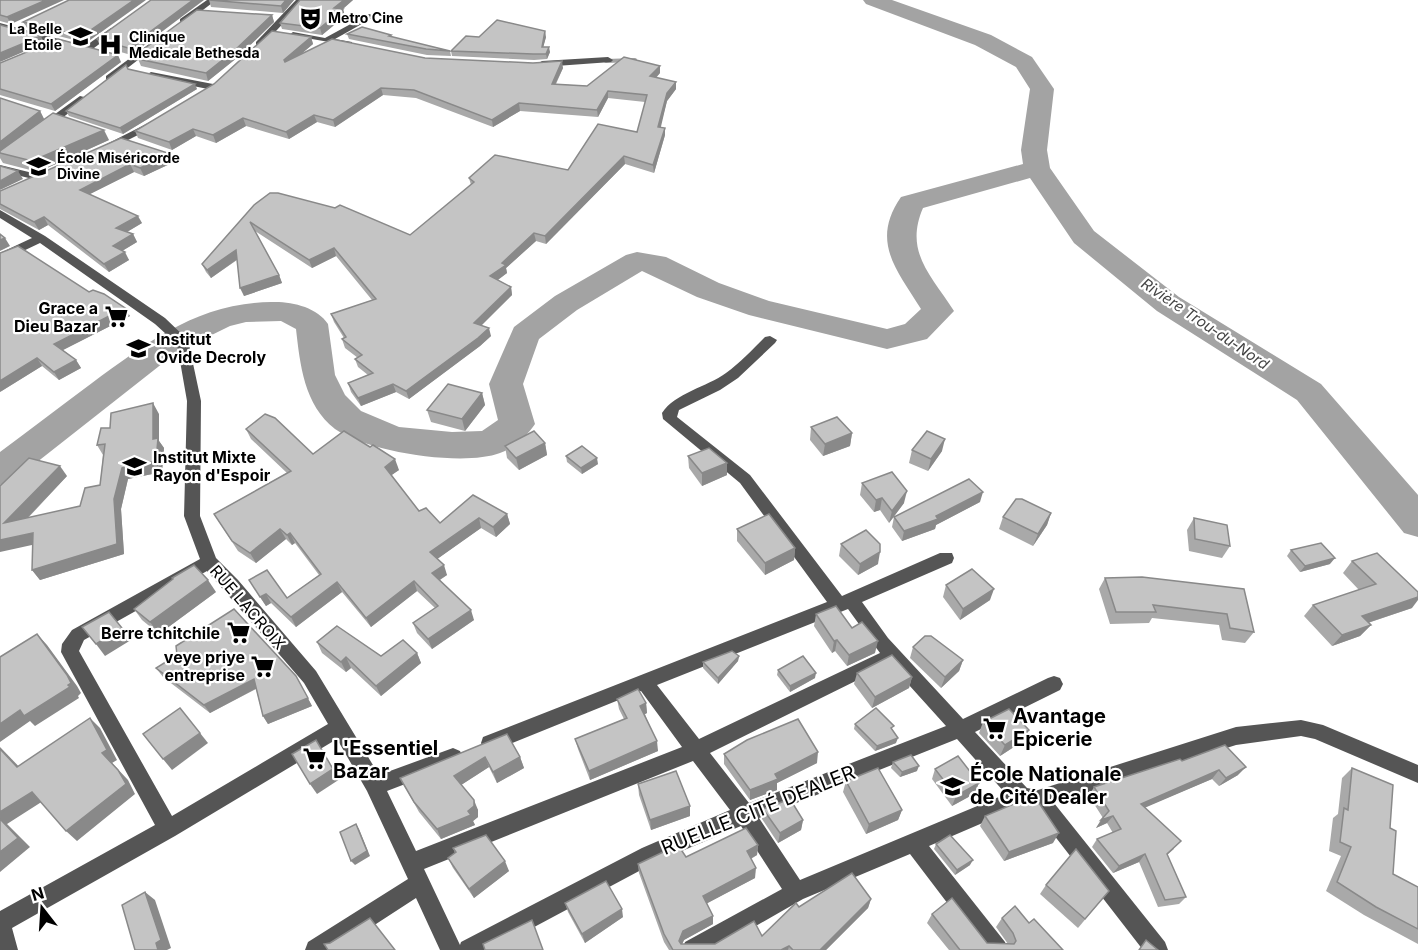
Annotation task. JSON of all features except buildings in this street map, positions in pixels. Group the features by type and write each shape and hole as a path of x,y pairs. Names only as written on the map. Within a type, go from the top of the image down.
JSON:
{"street":[{"path":"174,28 212,0"},
{"path":"247,56 287,18 301,0"},
{"path":"196,11 207,12"},
{"path":"327,40 372,16"},
{"path":"275,17 287,18"},
{"path":"87,50 126,21"},
{"path":"12,29 23,24"},
{"path":"0,26 98,52"},
{"path":"272,33 361,47"},
{"path":"38,131 52,116 136,67 160,40"},
{"path":"41,50 58,42"},
{"path":"119,58 136,67 213,87"},
{"path":"534,65 608,60"},
{"path":"200,97 222,79"},
{"path":"52,116 69,121"},
{"path":"92,153 125,139 162,119"},
{"path":"102,132 143,145"},
{"path":"0,168 37,177"},
{"path":"18,187 48,172"},
{"name":"RUE LACROIX","path":"0,213 41,238 178,338 194,401 192,516 209,562 232,585 310,677 375,786 451,950"},
{"path":"0,258 41,238"},
{"path":"770,340 715,387 674,407 669,413 670,419 744,479 845,602 961,729 1030,798 1157,950"},
{"path":"375,786 845,602 946,558"},
{"path":"168,829 70,652 71,644 78,636 209,562"},
{"path":"316,950 416,873 697,750 892,655"},
{"path":"644,682 745,814 796,892"},
{"name":"RUELLE CITÉ DEALER","path":"469,950 649,855 745,814 961,729 1054,684"},
{"path":"7,950 0,923 168,829 339,728"},
{"path":"693,950 796,892 1030,798 1236,736 1301,728 1316,731 1418,774"},
{"path":"915,844 997,950"}],"waterway":[{"name":"Rivière Trou-du-Nord","path":"873,0 983,40 1024,62 1042,89 1037,112 1034,150 1037,168"},
{"path":"606,61 635,60"},
{"path":"0,471 165,345 219,319 246,312 286,311 312,324 318,375 331,401 348,420 394,439 452,445 490,443 517,424 506,384 525,334 566,303 637,261 655,263 708,290 760,308 887,339 916,332 938,311 903,255 901,226 911,203 1037,168"},
{"name":"Rivière Trou-du-Nord","path":"1037,168 1084,237 1168,304 1309,392 1418,522"}],"place":[{"name":"Metro Cine","path":"310,18"},
{"name":"La Belle Etoile","path":"80,37"},
{"name":"Clinique Medicale Bethesda","path":"111,45"},
{"name":"École Miséricorde Divine","path":"39,166"},
{"name":"Grace a Dieu Bazar","path":"116,317"},
{"name":"Institut Ovide Decroly","path":"138,348"},
{"name":"Institut Mixte Rayon d'Espoir","path":"135,466"},
{"name":"Berre tchitchile","path":"238,633"},
{"name":"veye priye entreprise","path":"263,666"},
{"name":"Avantage Epicerie","path":"995,728"},
{"name":"L'Essentiel Bazar","path":"315,759"},
{"name":"École Nationale de Cité Dealer","path":"952,786"}]}
